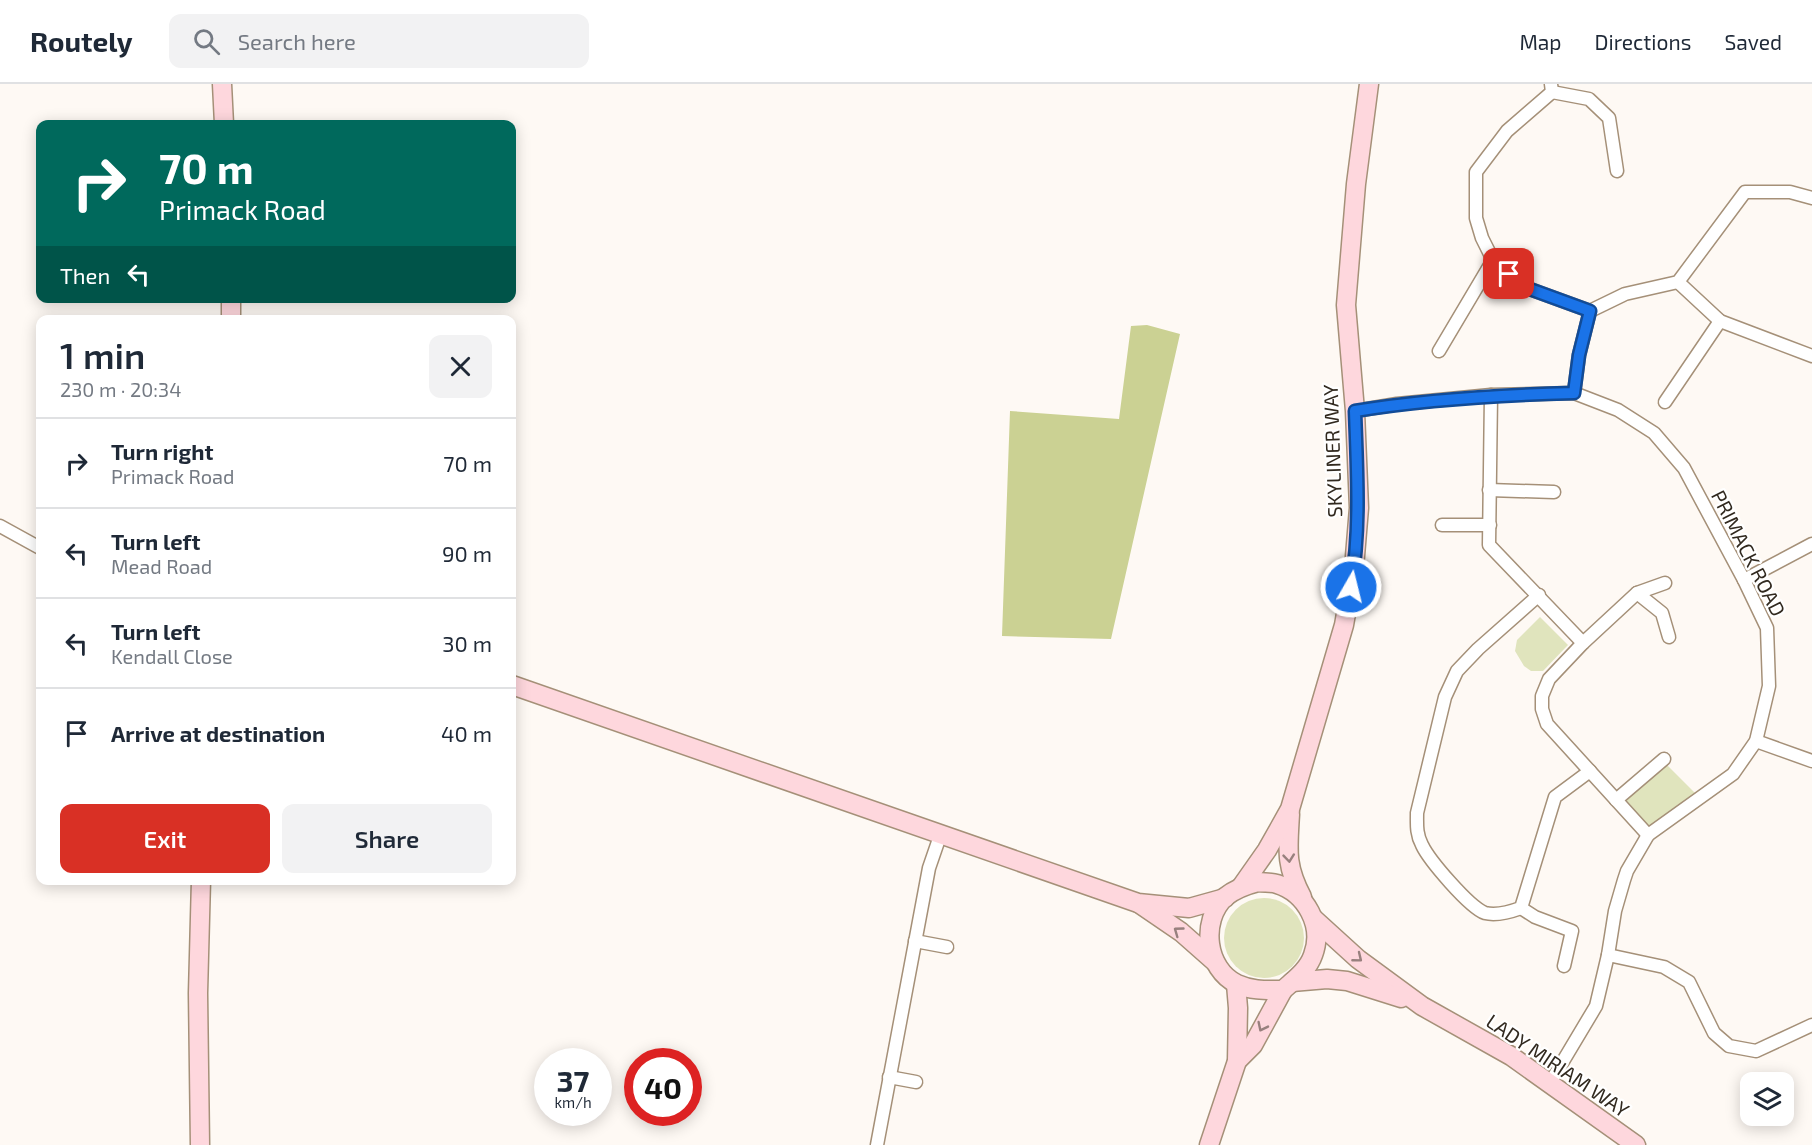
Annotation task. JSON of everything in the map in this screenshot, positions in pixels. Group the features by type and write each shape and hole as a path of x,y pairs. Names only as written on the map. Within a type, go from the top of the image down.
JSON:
{"street":[{"path":"222,84 224,120"},
{"name":"SKYLINER WAY","path":"1241,886 1268,850 1290,809 1344,625 1354,568 1359,508 1355,411 1346,305 1356,184 1369,84"},
{"path":"1617,171 1609,118 1589,99 1552,88 1507,131 1476,172 1476,218 1493,260 1527,288 1590,311 1625,294 1678,282 1745,192 1790,192 1812,198"},
{"path":"1439,351 1493,260"},
{"path":"1678,282 1719,321 1812,356"},
{"path":"1574,393 1579,355 1590,311"},
{"path":"1665,402 1719,321"},
{"name":"PRIMACK ROAD","path":"1355,411 1397,404 1491,395 1574,393 1618,410 1654,433 1684,468 1767,628 1769,686 1756,741 1733,774 1648,835 1627,871 1615,911 1596,1006 1550,1083"},
{"path":"1491,395 1489,544 1583,643"},
{"path":"1489,490 1554,492"},
{"path":"1442,525 1490,525"},
{"path":"0,526 36,546"},
{"path":"1744,580 1812,544"},
{"path":"1648,835 1547,724 1542,709 1542,696 1549,679 1636,593 1665,583"},
{"path":"1636,593 1662,614 1669,637"},
{"path":"1521,908 1504,914 1484,912 1467,902 1422,846 1417,832 1417,813 1445,697 1457,671 1539,595"},
{"path":"516,686 860,805 940,836 1138,903 1189,908 1225,898"},
{"path":"1756,741 1812,761"},
{"path":"1616,800 1664,759"},
{"path":"1521,908 1555,797 1590,771"},
{"name":"SKYLINER WAY","path":"1290,809 1287,854 1292,878 1305,903"},
{"path":"877,1145 928,868 940,836"},
{"path":"1215,963 1209,946 1209,929 1214,912 1225,898 1241,886 1258,882 1276,884 1292,891 1305,903 1314,919 1317,937 1314,955 1305,970 1287,986 1253,1045 1237,1061"},
{"path":"200,1145 198,993 201,885"},
{"path":"1138,903 1181,932 1236,984 1255,990 1287,986"},
{"path":"1521,908 1535,917 1572,931 1564,966"},
{"name":"LADY MIRIAM WAY","path":"1314,919 1358,959 1422,1006 1511,1056 1636,1145"},
{"path":"915,941 947,947"},
{"path":"1608,955 1664,967 1689,982 1714,1033 1729,1046 1756,1051 1812,1025"},
{"name":"LADY MIRIAM WAY","path":"1287,986 1327,979 1347,981 1422,1006"},
{"path":"1209,1145 1237,1061 1236,984"},
{"path":"889,1077 916,1082"}],"green space":[{"path":"1147,325 1180,334 1111,639 1002,636 1010,411 1119,419 1131,326"},
{"path":"1540,617 1568,645 1543,671 1531,671 1524,666 1515,651 1517,640"},
{"path":"1667,765 1696,794 1648,828 1626,800"},
{"path":"1264,898 1279,901 1292,910 1301,923 1304,938 1301,953 1292,966 1279,975 1264,978 1249,975 1236,966 1227,953 1224,938 1227,923 1236,910 1249,901"}],"route":[{"path":"1351,587 1359,508 1355,411 1397,404 1491,395 1574,393 1579,355 1590,311 1527,288 1509,274"}]}
